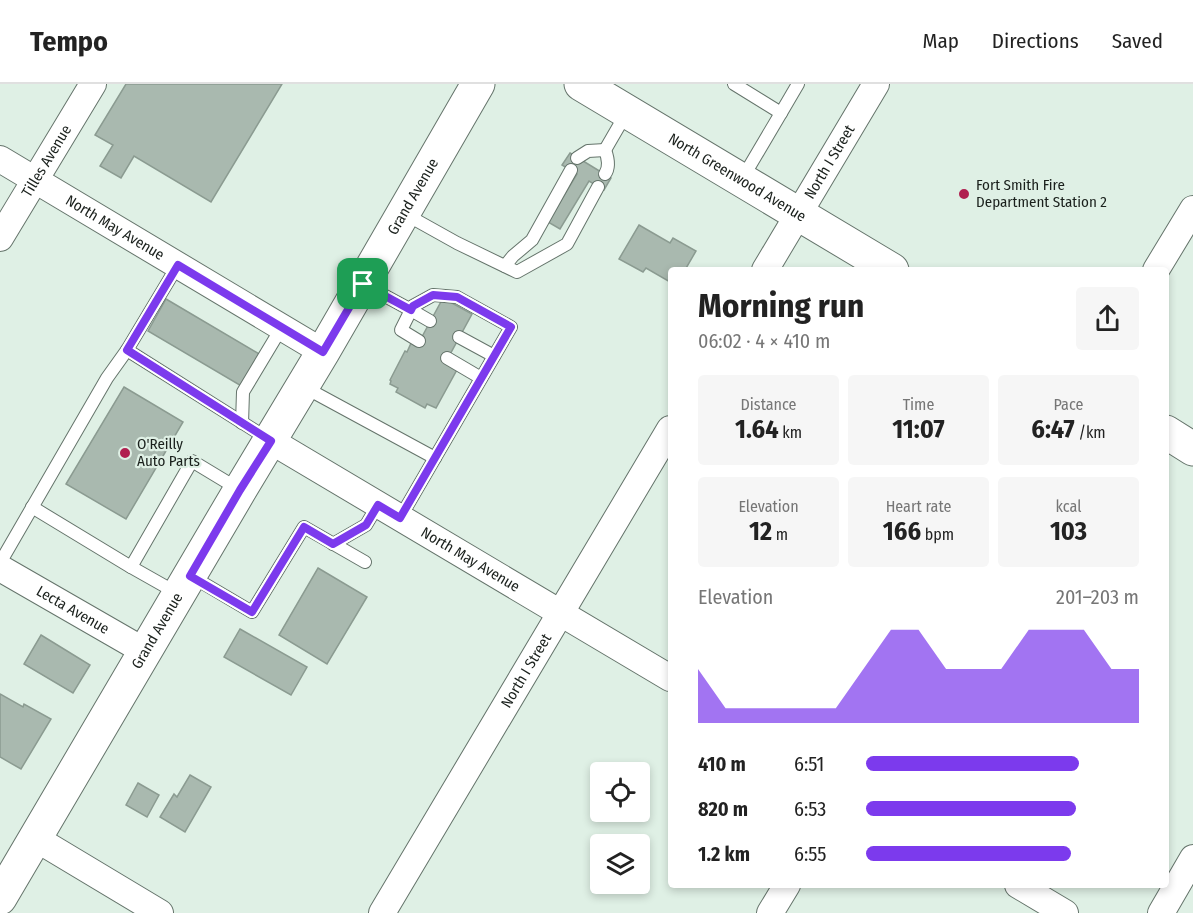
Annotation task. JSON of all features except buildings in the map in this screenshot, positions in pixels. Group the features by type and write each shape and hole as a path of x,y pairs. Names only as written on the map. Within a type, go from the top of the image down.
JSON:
{"main road":[{"name":"Grand Avenue","path":"0,898 303,387 478,84"},
{"name":"North Greenwood Avenue","path":"581,84 886,267"},
{"path":"1169,434 1193,449"}],"street":[{"name":"Tilles Avenue","path":"0,238 93,84"},
{"name":"North I Street","path":"767,267 876,84"},
{"name":"North May Avenue","path":"0,159 323,352"},
{"path":"1158,267 1193,209"},
{"name":"North I Street","path":"382,913 668,432"},
{"name":"North May Avenue","path":"271,441 668,677"},
{"name":"Lecta Avenue","path":"0,568 146,652"},
{"path":"35,838 160,913"},
{"path":"1161,913 1193,858"},
{"path":"770,913 785,888"},
{"path":"1023,888 1065,913"}],"lane":[{"path":"734,84 781,113"},
{"path":"741,180 798,84"},
{"path":"605,150 627,112"},
{"path":"577,158 588,151 605,150"},
{"path":"605,150 609,158 605,174"},
{"path":"506,266 513,256 532,240 571,170"},
{"path":"403,213 457,243 518,272 567,243 598,187"},
{"path":"0,563 107,378 127,350 178,265"},
{"path":"363,284 430,321"},
{"path":"333,544 389,512 435,458 511,327 457,297 433,295 413,306 400,330 419,341"},
{"path":"242,423 243,392 282,327"},
{"path":"459,337 494,356"},
{"path":"127,350 271,441"},
{"path":"447,358 481,378"},
{"path":"303,387 435,458"},
{"path":"132,567 192,461 240,490"},
{"path":"32,507 132,567 252,612 304,527 365,562"}],"place":[{"name":"Fort Smith Fire Department Station 2","path":"964,194"},
{"name":"O'Reilly Auto Parts","path":"125,453"}],"route":[{"path":"178,265 323,352 363,284 411,310 413,306 433,295 457,297 511,327 400,518 378,505 366,525 333,544 304,527 252,612 190,576 271,441 127,350 178,265"}]}
